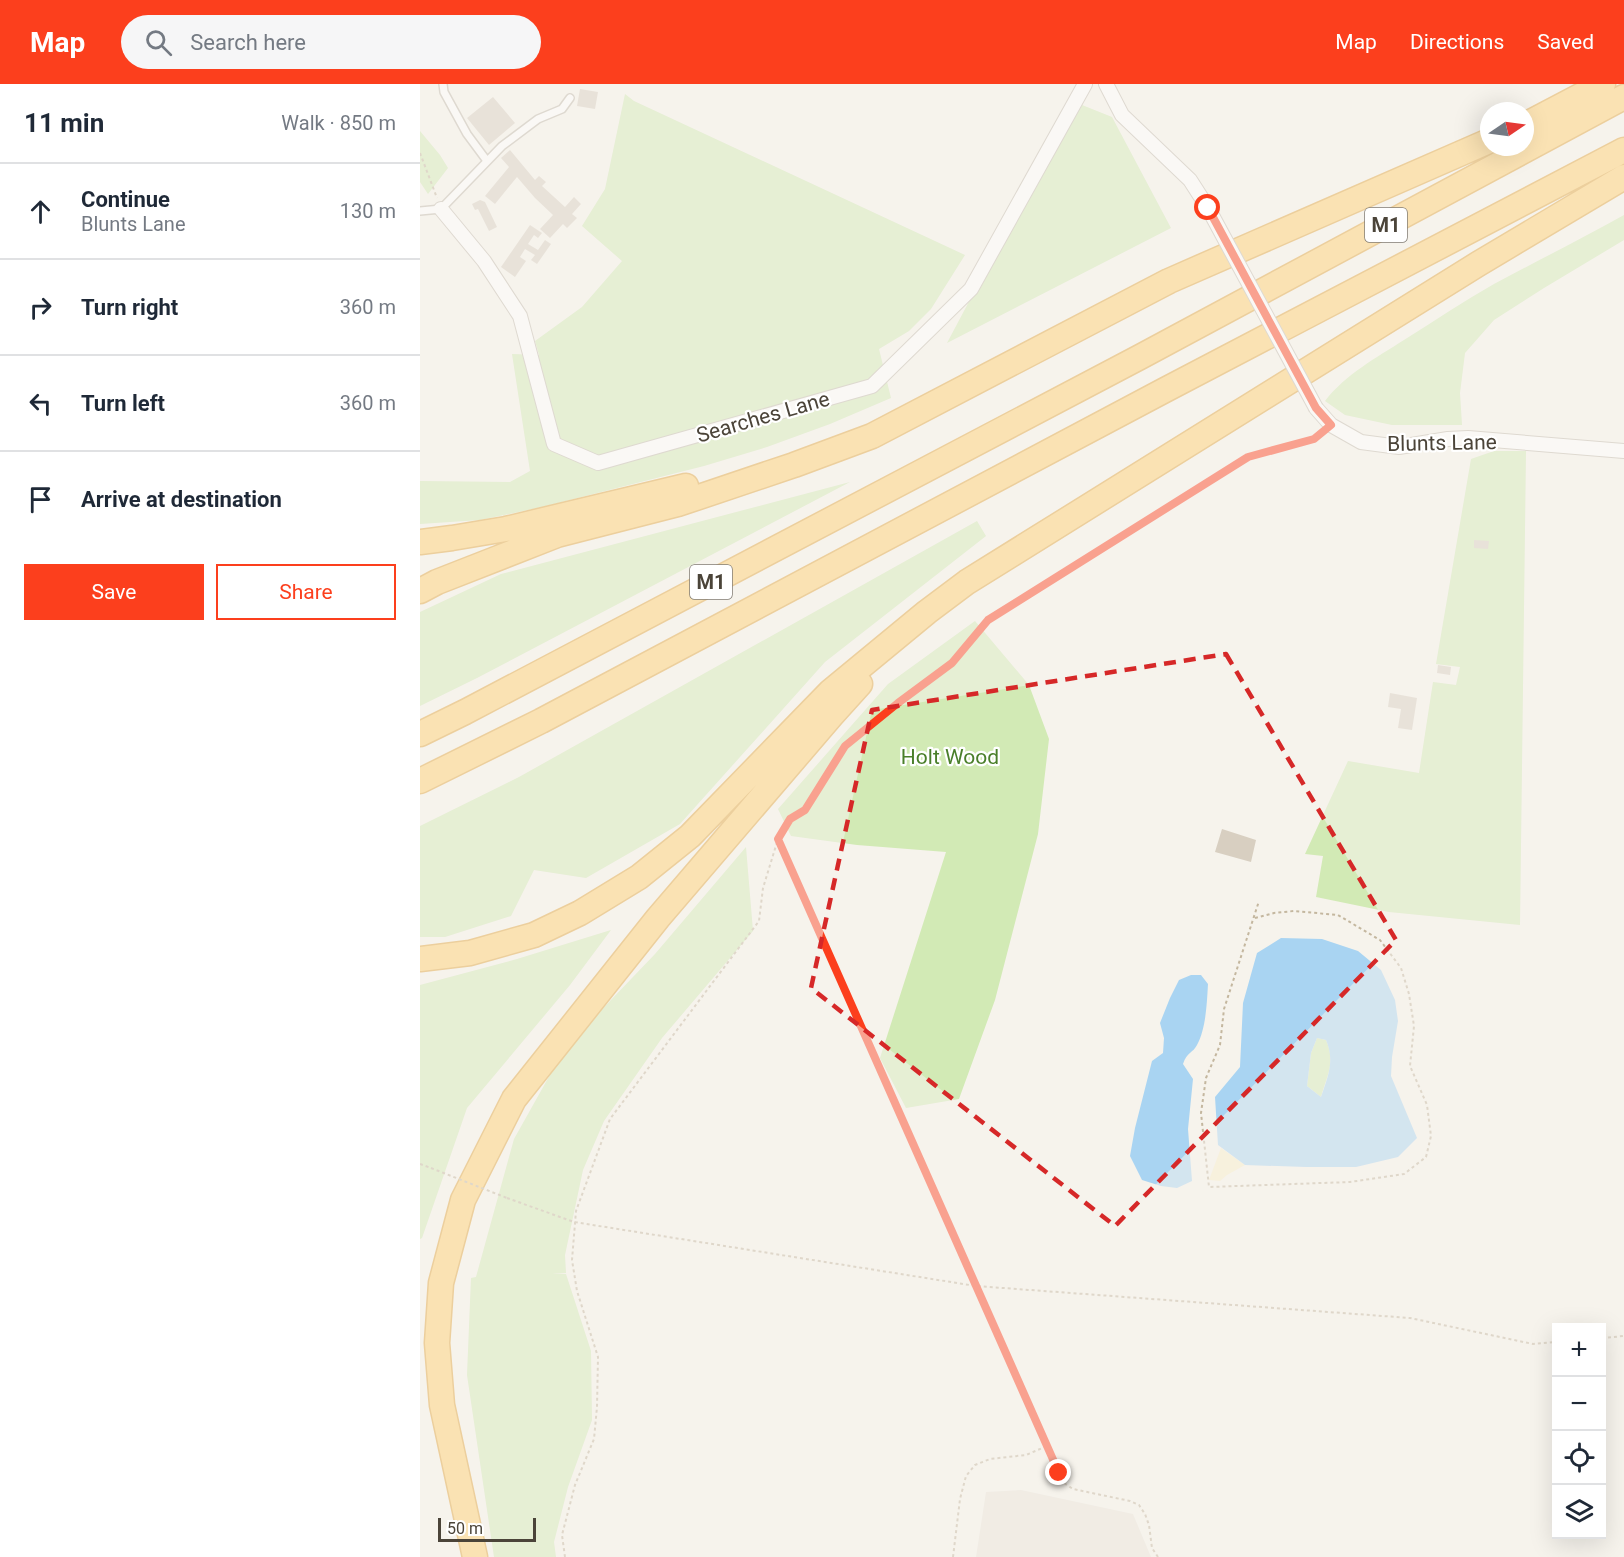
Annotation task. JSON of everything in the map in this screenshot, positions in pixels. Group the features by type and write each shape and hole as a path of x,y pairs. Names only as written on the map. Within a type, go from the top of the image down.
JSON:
{"highway":[{"path":"1534,120 1603,84"},
{"name":"M1","path":"420,734 1130,362 1624,97"},
{"path":"420,591 437,582 557,535 678,504 872,436 1169,281 1480,145"},
{"name":"M1","path":"420,781 551,715 1624,150"},
{"path":"420,959 470,953 534,935 580,913 639,877 690,836 830,692 927,612 977,576 1478,264 1624,177"},
{"path":"420,542 506,529 664,490 794,465"},
{"path":"475,1557 442,1405 437,1343 441,1283 463,1200 514,1099 521,1090 665,909 832,715 927,612"}],"street":[{"name":"Searches Lane","path":"441,209 484,261 520,316 554,444 598,463 872,386 971,289 1085,84"},
{"name":"Blunts Lane","path":"1106,84 1122,115 1190,180 1208,208 1316,408 1331,425 1361,442 1399,447 1468,438 1624,451"}],"lane":[{"path":"442,84 467,134 487,161"},
{"path":"420,211 441,209 502,146 538,119 562,109 570,98"}],"path":[{"path":"420,153 441,209"},
{"path":"565,1557 562,1535 575,1485 594,1439 597,1407 598,1357 577,1291 572,1260 576,1211 610,1119 759,921 763,888 778,839 790,819 805,810 845,746 952,663 988,620 1248,457 1314,439 1331,425"},
{"path":"778,839 1064,1482 1073,1489 1139,1505 1147,1520 1152,1548 1158,1557"},
{"path":"1255,918 1294,911 1338,915 1380,940 1401,968 1409,994 1413,1020 1410,1066 1427,1105 1431,1136 1426,1157 1404,1174 1350,1182 1209,1187 1201,1113 1206,1078 1220,1045 1224,1009 1259,901"},
{"path":"420,1164 574,1222 976,1286 1410,1318 1533,1344 1552,1342"},
{"path":"1606,1338 1624,1336"},
{"path":"953,1557 960,1499 966,1476 975,1465 990,1459 1026,1455 1047,1446"}],"highlighted area":[{"path":"1226,654 1396,940 1115,1226 811,988 872,710"}],"shaded area":[{"path":"1021,1490 1133,1514 1151,1557 976,1557 986,1492"}],"green space":[{"path":"625,94 634,101 965,255 931,309 909,331 879,349 891,398 767,447 704,466 542,507 480,520 420,524 420,481 510,482 530,471 512,354 539,355 535,341 582,307 622,261 582,226 605,189"},
{"path":"1082,105 1112,117 1171,228 947,343 973,294"},
{"path":"420,131 448,168 428,194 420,182"},
{"path":"1624,215 1624,240 1494,320 1465,353 1460,393 1462,425 1392,425 1345,415 1325,401 1333,391 1362,367 1460,304"},
{"path":"1494,451 1526,451 1520,925 1389,912 1316,897 1323,856 1305,854 1348,761 1419,773 1433,682 1456,685 1460,667 1436,664 1471,459"},
{"path":"850,482 420,706 420,612 501,574"},
{"path":"977,521 986,536 825,662 680,824 586,878 534,870 511,916 445,937 420,937 420,826 519,777"},
{"name":"Holt Wood","path":"975,621 1029,685 1049,739 1038,834 995,1000 959,1099 906,1108 880,1058 946,852 857,845 791,836 778,809 888,684"},
{"path":"746,847 753,931 662,1038 604,1121 583,1170 565,1255 566,1273 552,1274 566,1274 591,1351 592,1420 568,1487 554,1542 556,1557 494,1557 467,1375 471,1278 476,1277 514,1139 565,1048 655,954"},
{"path":"611,930 570,985 467,1108 420,1239 420,985 517,959"},
{"path":"1317,1038 1326,1040 1330,1056 1330,1069 1321,1097 1307,1086 1311,1053"}],"sand":[{"path":"1221,1148 1245,1165 1220,1181 1209,1180"}],"water":[{"path":"1281,938 1322,939 1358,951 1381,970 1395,1000 1398,1021 1391,1076 1417,1138 1398,1157 1356,1167 1245,1165 1218,1145 1215,1097 1240,1067 1243,1003 1257,953","holes":["1317,1038 1326,1040 1330,1062 1321,1097 1307,1086 1311,1053"]},
{"path":"1191,975 1201,975 1208,984 1200,1039 1183,1064 1193,1079 1188,1129 1192,1181 1177,1188 1142,1180 1130,1156 1152,1061 1163,1053 1164,1038 1160,1023 1179,980"}],"building":[{"path":"580,89 598,92 595,109 577,106"},
{"path":"493,97 515,123 489,145 467,118"},
{"path":"510,150 535,180 539,176 546,182 542,186 565,207 574,197 581,204 572,214 577,218 567,228 563,224 550,238 540,229 553,215 517,177 495,204 485,196 509,167 501,158"},
{"path":"480,200 485,202 497,227 489,231 478,209 475,210 472,204"},
{"path":"530,225 542,233 538,238 534,235 528,244 538,250 545,240 551,244 537,264 531,260 535,255 525,249 520,257 526,261 515,277 501,267"},
{"path":"1474,540 1489,541 1488,549 1474,548"},
{"path":"1438,665 1451,667 1450,675 1437,673"},
{"path":"1390,693 1417,698 1412,730 1398,728 1401,709 1388,707"},
{"path":"1222,829 1256,840 1251,862 1215,852"}],"route":[{"path":"1059,1473 778,839 790,819 805,810 845,746 952,663 988,620 1248,457 1314,439 1331,425 1316,408 1208,208"}]}
